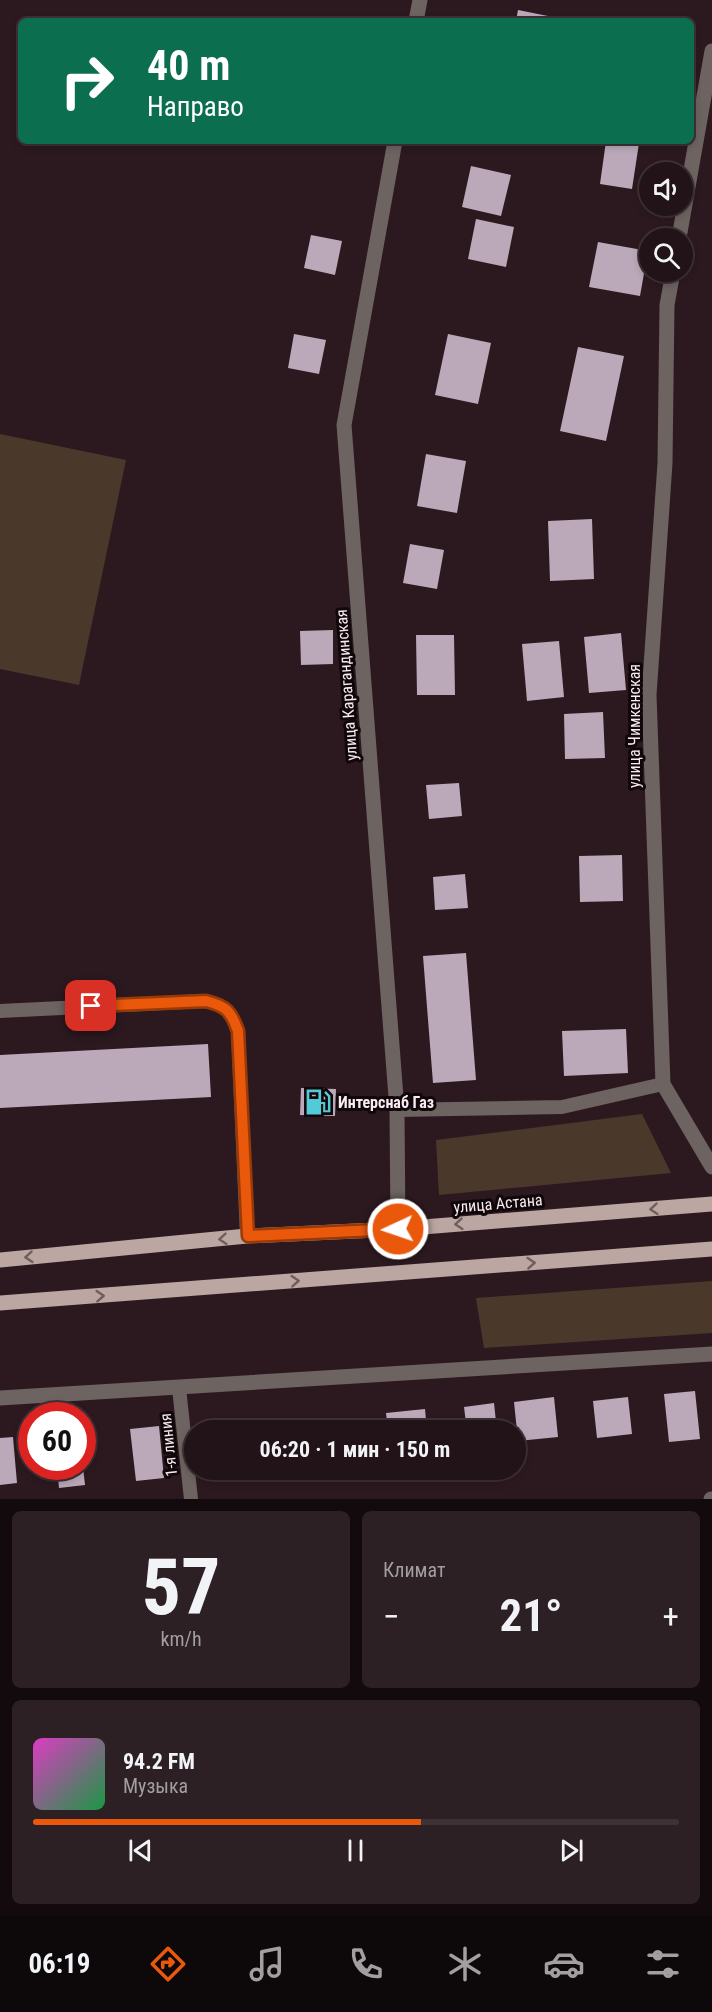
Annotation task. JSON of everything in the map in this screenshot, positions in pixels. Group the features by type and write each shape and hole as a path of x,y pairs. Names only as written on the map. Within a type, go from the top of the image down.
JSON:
{"main road":[{"name":"улица Астана","path":"0,1260 248,1236 398,1229 712,1204"},
{"path":"0,1303 712,1249"}],"street":[{"path":"417,18 420,0"},
{"path":"681,228 712,51"},
{"name":"улица Карагандинская","path":"394,144 344,425 397,1110 398,1229"},
{"name":"улица Чимкенская","path":"671,282 667,304 665,463 648,695 663,1084 712,1167"},
{"path":"0,1398 712,1354"}],"lane":[{"path":"0,1011 206,1001 221,1005 228,1011 238,1031 248,1236"},
{"path":"397,1110 562,1107 663,1084"},
{"name":"1-я линия","path":"179,1388 191,1499"}],"shaded area":[{"path":"0,434 126,460 79,685 0,669"},
{"path":"642,1114 671,1173 439,1195 436,1140"},
{"path":"712,1281 712,1333 484,1348 476,1298"}],"building":[{"path":"518,10 548,16 548,18 517,18"},
{"path":"606,144 639,144 632,189 600,184"},
{"path":"471,166 511,175 501,216 462,207"},
{"path":"476,219 514,227 506,267 468,259"},
{"path":"311,235 342,241 335,275 304,268"},
{"path":"598,242 639,249 639,282 642,282 640,296 589,287"},
{"path":"294,334 326,340 319,374 288,368"},
{"path":"448,334 491,343 478,404 435,395"},
{"path":"578,347 624,356 606,441 560,431"},
{"path":"426,454 466,461 457,513 417,506"},
{"path":"592,519 594,579 550,581 548,521"},
{"path":"410,544 444,550 437,589 403,583"},
{"path":"333,630 333,664 301,665 300,631"},
{"path":"621,633 626,690 589,693 584,637"},
{"path":"416,635 454,635 455,695 417,695"},
{"path":"559,641 564,697 527,701 522,644"},
{"path":"603,712 605,758 565,759 564,714"},
{"path":"459,783 462,816 429,819 426,785"},
{"path":"622,855 623,901 580,902 579,856"},
{"path":"465,874 468,908 435,910 433,877"},
{"path":"466,953 476,1080 433,1083 423,956"},
{"path":"626,1029 628,1073 564,1076 562,1031"},
{"path":"208,1044 211,1097 0,1108 0,1055"},
{"name":"Интерснаб Газ","path":"301,1088 336,1089 335,1116 300,1115"},
{"path":"695,1391 700,1439 669,1442 664,1394"},
{"path":"554,1397 558,1437 526,1440 526,1420 516,1420 514,1402"},
{"path":"628,1397 632,1434 597,1438 593,1401"},
{"path":"494,1403 496,1420 466,1420 464,1407"},
{"path":"425,1409 426,1420 387,1420 386,1413"},
{"path":"159,1426 164,1478 136,1481 130,1429"},
{"path":"13,1437 17,1483 0,1485 0,1438"},
{"path":"58,1480 84,1480 85,1485 59,1488"}],"place":[{"name":"Интерснаб Газ","path":"318,1102"}],"route":[{"path":"91,1006 206,1001 221,1005 228,1011 238,1031 248,1236 398,1229"}]}
